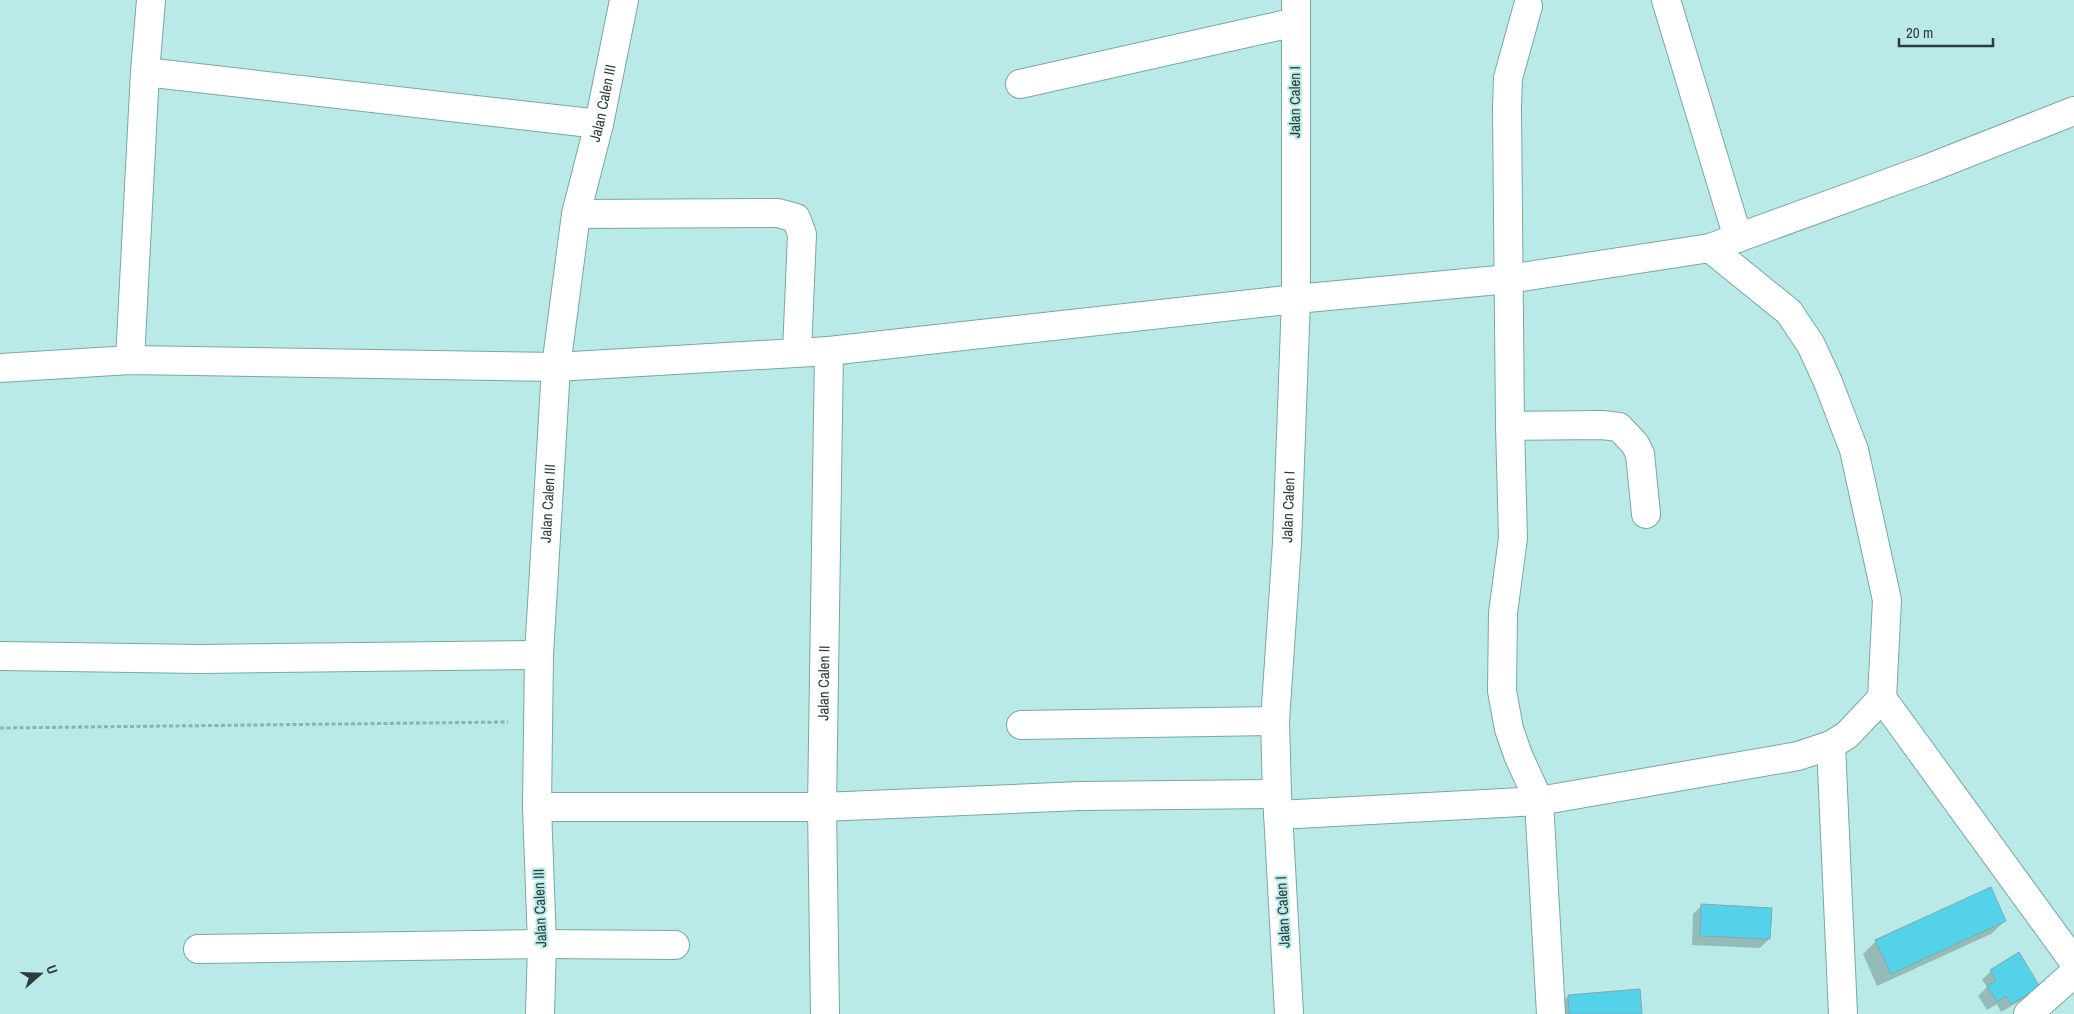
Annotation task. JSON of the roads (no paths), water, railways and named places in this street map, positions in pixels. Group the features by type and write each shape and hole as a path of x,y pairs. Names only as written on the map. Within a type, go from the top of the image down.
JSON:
{"street":[{"path":"130,360 145,72 151,0"},
{"name":"Jalan Calen III","path":"540,1014 542,944 537,807 540,655 556,367 576,214 598,124 624,0"},
{"path":"1666,0 1738,238"},
{"path":"1528,6 1508,78 1510,426 1513,538 1503,613 1502,691 1509,730 1538,801 1551,1014"},
{"path":"1020,84 1296,11"},
{"name":"Jalan Calen I","path":"1289,1014 1275,721 1287,543 1296,300 1296,11"},
{"path":"145,72 598,124"},
{"path":"0,368 130,360 556,367 829,351 1296,300 1509,279 1710,248 1924,170 2074,111"},
{"path":"576,214 778,213 796,218 802,234 797,352"},
{"path":"1710,248 1789,312 1811,345 1828,382 1854,450 1887,600 1882,698 2074,962"},
{"name":"Jalan Calen II","path":"825,1014 822,807 829,351"},
{"path":"1510,426 1602,425 1619,427 1636,444 1640,454 1646,514"},
{"path":"0,656 200,659 540,655"},
{"path":"537,807 822,807 1080,796 1278,804 1538,801 1798,756 1831,745 1847,735 1882,698"},
{"path":"1021,725 1275,721"},
{"path":"1831,745 1844,1014"},
{"path":"198,950 542,944 675,945"},
{"path":"2028,1014 2074,974"}]}
